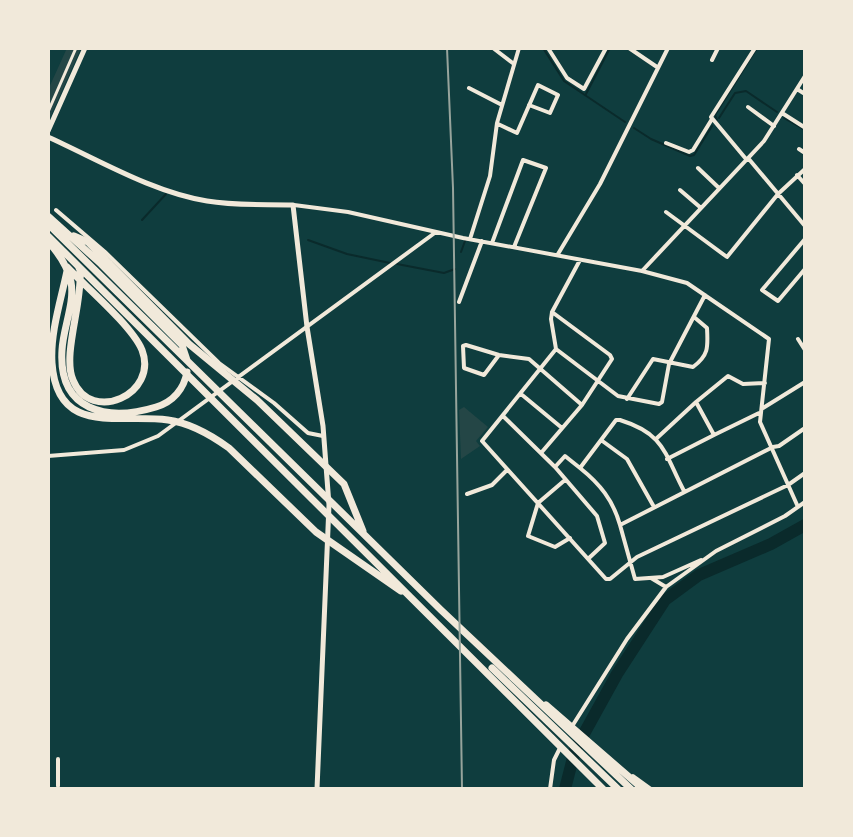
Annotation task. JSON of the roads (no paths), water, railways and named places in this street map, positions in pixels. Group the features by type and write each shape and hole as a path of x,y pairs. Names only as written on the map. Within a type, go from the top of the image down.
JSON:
{"highway":[{"path":"49,222 88,242 189,344 257,400 344,484 364,534"},
{"path":"48,242 92,292 136,339 145,363 143,376 124,398 115,402 100,402 86,397 71,376 70,359 80,298 80,270 67,238 49,222"},
{"path":"48,242 67,271 71,292 62,347 62,368 74,398 89,409 129,412 157,407 170,401 183,386 188,365 186,353 146,308 49,222"},
{"path":"49,222 364,534 603,789"},
{"path":"48,242 419,603 631,789"},
{"path":"67,271 52,351 54,376 63,397 78,412 94,418 164,419 198,429 229,448 316,532 419,603"},
{"path":"329,505 435,611"},
{"path":"493,669 607,775 631,789"},
{"path":"493,669 617,789"},
{"path":"493,669 525,686 643,789"},
{"path":"607,775 617,789"}],"street":[{"path":"48,112 76,48"},
{"path":"48,131 85,48"},
{"path":"493,48 514,64"},
{"path":"470,239 490,176 497,123 519,48"},
{"path":"548,48 567,78 584,89 606,48"},
{"path":"629,48 658,68"},
{"path":"558,255 600,184 668,48"},
{"path":"712,60 718,48"},
{"path":"666,143 689,152 693,150 755,48"},
{"path":"642,271 764,141 805,76"},
{"path":"497,123 517,133 529,105 538,85 558,95 550,113 529,105"},
{"path":"469,88 502,105"},
{"path":"797,89 805,94"},
{"path":"748,107 774,126"},
{"path":"782,113 804,127"},
{"path":"712,119 805,226"},
{"path":"48,137 187,197 230,204 293,205 348,212 470,239 642,271 687,283 769,339 760,422 798,507"},
{"path":"799,149 805,153"},
{"path":"492,243 523,160 546,168 514,247"},
{"path":"698,168 719,188"},
{"path":"666,212 727,257 778,194 805,169"},
{"path":"797,175 805,184"},
{"path":"680,190 701,208"},
{"path":"293,205 329,505 317,789"},
{"path":"56,210 105,252 205,351 283,410 308,433 323,436"},
{"path":"48,456 110,453 165,432 436,232"},
{"path":"805,239 762,290 778,301 805,269"},
{"path":"459,302 482,241"},
{"path":"580,260 552,312 556,349 482,441 606,579 637,557 788,485 805,473"},
{"path":"556,349 598,382 627,399 659,404 662,402 669,364 705,295"},
{"path":"541,453 582,405 612,359 552,312"},
{"path":"627,399 653,359 693,367 705,358 708,352 707,328 694,317"},
{"path":"798,339 805,350"},
{"path":"499,355 484,375 464,368 463,346 466,345 499,355 529,359 582,405"},
{"path":"657,438 728,376 743,384 765,383"},
{"path":"667,459 762,410 805,382"},
{"path":"521,394 563,428"},
{"path":"696,402 714,435"},
{"path":"503,416 555,467 597,516 605,543 589,558"},
{"path":"580,468 616,420 643,427 657,438 684,491"},
{"path":"620,525 779,446 805,428"},
{"path":"601,440 627,459 654,507"},
{"path":"555,467 565,456 596,481 613,502 635,579 663,577 703,560 805,502"},
{"path":"467,494 492,485 507,470"},
{"path":"565,480 538,503 528,536 555,547 570,538"},
{"path":"550,789 554,760 562,744 627,639 666,587 703,560"},
{"path":"650,578 666,587"},
{"path":"58,759 58,786"},
{"path":"48,770 58,771"},
{"path":"623,779 627,772 651,789"}],"waterway":[{"path":"543,48 564,81 625,122"},
{"path":"586,94 610,48"},
{"path":"717,120 715,115 757,48"},
{"path":"719,118 735,93 746,91 777,112"},
{"path":"784,118 805,130"},
{"path":"634,128 690,156 694,155 712,126"},
{"path":"142,220 166,194"},
{"path":"308,240 347,254 390,263"},
{"path":"461,252 465,241"},
{"path":"397,264 444,273 455,269"},
{"path":"565,789 575,750 617,674 665,600 699,575 771,544 805,525"}],"railway":[{"path":"447,48 453,188 462,789"}]}
